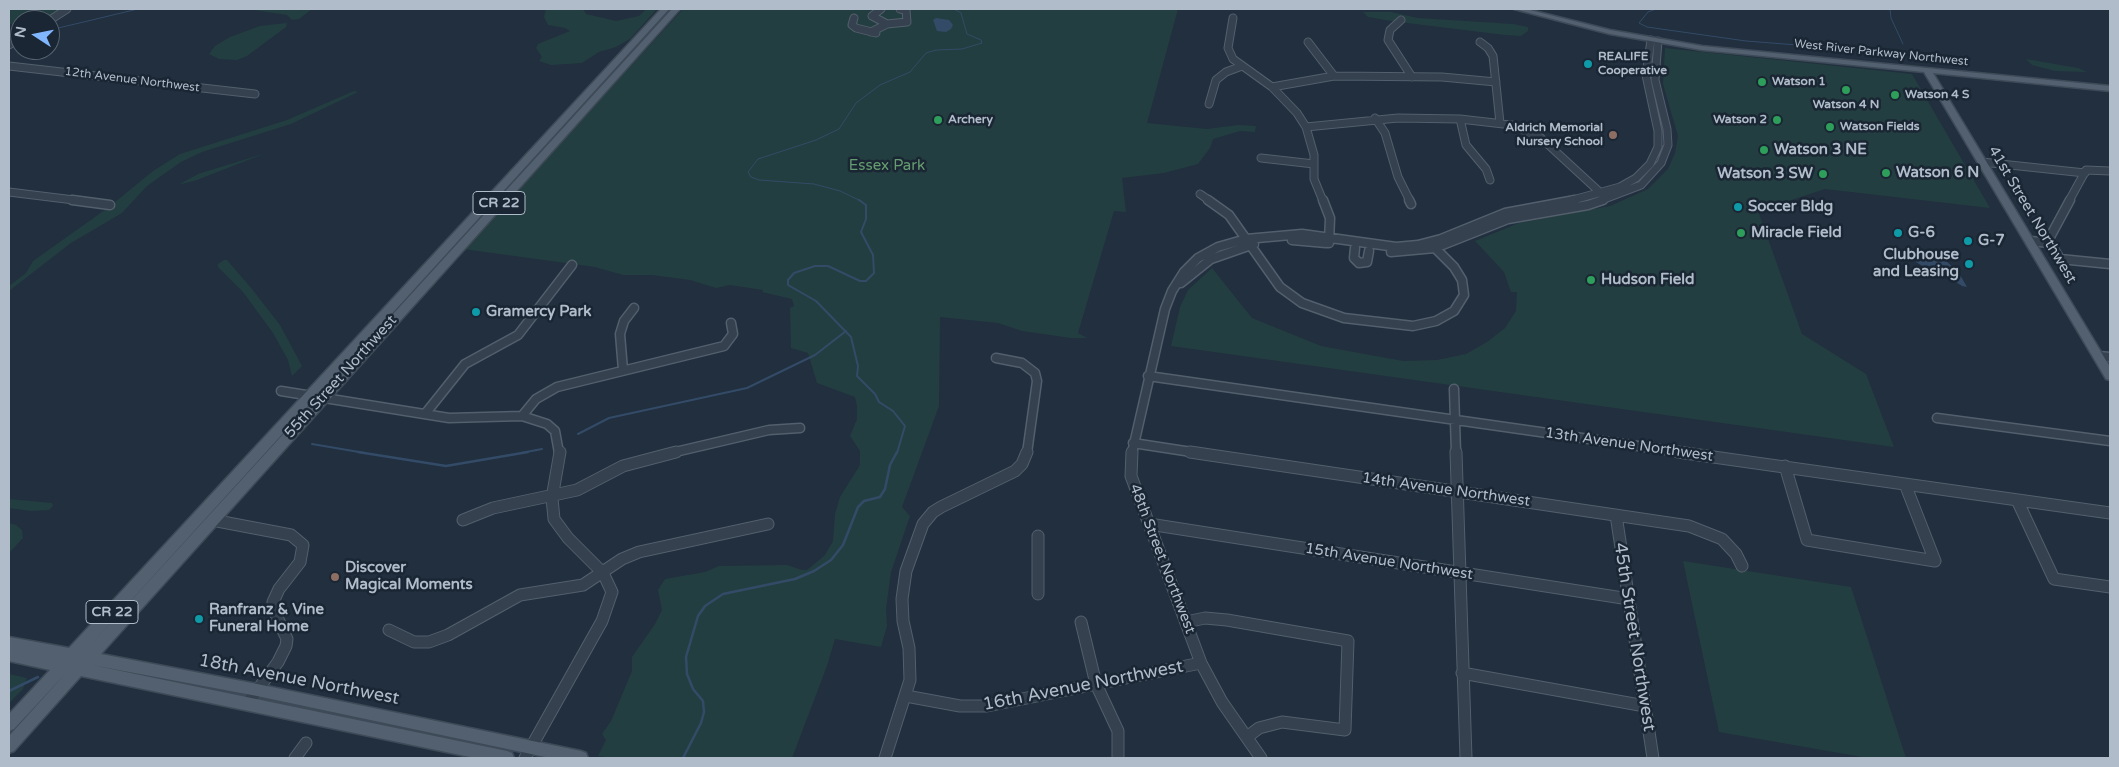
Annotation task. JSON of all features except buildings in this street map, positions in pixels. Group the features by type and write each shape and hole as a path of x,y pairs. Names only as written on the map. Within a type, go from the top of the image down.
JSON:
{"main road":[{"name":"55th Street Northwest","path":"9,746 212,520 316,397 666,9"},
{"name":"55th Street Northwest","path":"9,724 676,9"},
{"name":"West River Parkway Northwest","path":"1518,9 1654,41 2110,88"},
{"name":"41st Street Northwest","path":"1928,70 2110,376"},
{"name":"18th Avenue Northwest","path":"9,643 256,690 528,753 581,758"},
{"name":"18th Avenue Northwest","path":"9,655 507,758"}],"street":[{"path":"880,9 872,16 887,24"},
{"path":"871,32 887,24 907,22 908,14 906,10 900,9"},
{"path":"854,18 852,25 856,28 878,34"},
{"path":"1234,18 1228,48 1234,59 1272,87 1297,113 1306,127 1313,147 1314,179 1330,218 1330,240"},
{"path":"1401,20 1390,30 1388,40 1390,46 1412,77"},
{"path":"1330,240 1369,251 1403,253 1508,219 1605,197 1640,185 1658,168 1664,157 1668,138 1655,80 1654,41"},
{"path":"1308,42 1334,76"},
{"path":"1480,42 1492,52 1500,123"},
{"name":"12th Avenue Northwest","path":"9,66 255,94"},
{"path":"1209,104 1216,80 1226,72 1242,66"},
{"path":"1272,87 1334,76 1412,77 1496,82"},
{"path":"1306,127 1375,118 1460,119 1500,123 1523,128 1536,135 1605,197"},
{"path":"1375,118 1385,133 1398,177 1411,204"},
{"path":"1460,119 1466,145 1486,169 1490,180"},
{"path":"1261,158 1314,164"},
{"path":"1982,162 2085,173"},
{"path":"2110,171 2090,169 2085,173 2050,237 2050,243 2060,259 2110,264"},
{"path":"9,192 110,205"},
{"path":"1156,344 1164,309 1172,291 1191,273 1211,259 1248,242 1330,240 1396,247 1432,245 1457,270 1464,290 1462,301 1454,312 1436,321 1404,326 1344,318 1302,303 1274,281 1248,242 1229,215 1200,194"},
{"path":"2030,241 2050,243"},
{"path":"1355,248 1354,258 1359,263 1367,262 1369,251"},
{"path":"425,414 465,364 518,335 572,265"},
{"path":"623,370 620,334 624,321 634,308"},
{"path":"522,416 536,399 557,387 724,346 733,334 731,323"},
{"name":"48th Street Northwest","path":"1156,344 1133,443 1131,476 1201,663 1222,702 1261,758"},
{"path":"2098,356 2110,357"},
{"path":"884,758 906,696 910,669 902,599 906,572 923,524 933,512 941,507 1015,471 1022,464 1027,452 1037,381 1035,373 1030,367 1022,363 996,358"},
{"name":"13th Avenue Northwest","path":"1148,376 2110,513"},
{"path":"1454,389 1466,758"},
{"path":"280,391 468,419 522,416 551,426 558,439 560,458 552,498 552,514 558,527 603,573 612,592 607,611 528,753"},
{"path":"1937,418 2110,441"},
{"path":"463,520 493,508 552,498 577,490 623,466 644,459 769,430 800,428"},
{"name":"14th Avenue Northwest","path":"1133,443 1689,526 1714,534 1732,547 1742,566"},
{"path":"1785,466 1807,540 1935,561 1905,484"},
{"path":"2017,500 2054,579 2110,587"},
{"name":"45th Street Northwest","path":"1616,515 1653,758"},
{"path":"212,520 291,535 303,545 303,555 300,562 279,589 273,602 276,615 287,639 286,646 246,704"},
{"path":"389,630 414,642 429,642 465,626 510,600 528,594 577,588 622,559 644,551 768,524"},
{"name":"15th Avenue Northwest","path":"1149,524 1629,599"},
{"path":"1038,536 1038,594"},
{"path":"1186,622 1205,618 1227,620 1348,641 1344,730 1300,723 1275,722 1259,728 1247,737"},
{"path":"1080,622 1096,684 1118,731 1118,758"},
{"name":"16th Avenue Northwest","path":"906,696 960,706 979,707 1201,663"},
{"path":"1462,674 1645,706"},
{"path":"295,758 306,743"}],"green space":[{"path":"9,9 61,9 10,10 9,24"},
{"path":"248,9 312,9 299,19 292,20 287,15"},
{"path":"546,9 583,9 586,14 616,21 639,16 646,9 657,9 630,39 616,47 599,52 582,63 551,65 539,61 542,57 536,48 538,44 570,31 565,28 548,25 544,17"},
{"name":"Essex Park","path":"683,9 1178,9 1147,123 1207,129 1238,125 1256,126 1255,132 1240,131 1213,139 1210,148 1198,164 1164,173 1122,178 1126,212 1114,211 1078,333 1087,338 1071,338 1022,331 998,323 940,317 939,406 902,507 910,516 891,572 886,609 887,626 881,647 835,639 827,666 792,758 612,758 598,756 606,740 602,734 611,721 632,671 632,657 655,624 662,610 658,590 665,579 705,572 719,566 787,565 807,570 825,555 833,541 835,514 840,497 860,465 860,451 850,436 857,419 857,406 855,397 817,383 808,353 791,348 790,308 794,306 792,299 762,292 763,290 730,285 716,288 690,280 652,275 623,275 595,267 463,249"},
{"path":"1363,12 1391,12 1418,18 1513,24 1528,27 1528,31 1521,36 1505,35 1391,21 1368,17"},
{"path":"287,23 286,27 247,56 237,60 219,59 209,54 215,46 230,37 260,26"},
{"path":"1665,48 1912,74 1990,208 1825,189 1758,211 1802,334 1866,374 1894,447 1171,346 1180,307 1188,290 1212,268 1252,318 1321,346 1403,361 1437,360 1466,354 1487,342 1505,328 1516,311 1517,292 1511,292 1504,272 1475,241 1519,223 1610,206 1648,189 1668,169 1675,153 1678,136 1663,84"},
{"path":"2026,59 2078,68 2087,72 2055,71 2032,65"},
{"path":"354,91 358,92 291,124 202,152 181,162 147,186 122,213 71,243 9,291 9,286 26,273 33,261 109,207 153,171 180,154 287,120"},
{"path":"266,153 197,180 178,185 198,174"},
{"path":"227,260 252,289 280,325 302,366 292,376 288,360 273,333 243,292 218,267 218,264"},
{"path":"9,499 52,503 53,506 49,510 31,511 9,508"},
{"path":"9,523 16,525 22,530 23,538 9,553"},
{"path":"1683,561 1851,587 1906,758 1868,758 1719,732"},
{"path":"9,674 27,678 23,689 9,703"}],"water":[{"path":"936,18 949,20 953,25 951,29 946,32 937,31 933,20"},
{"path":"1934,256 1944,259 1959,273 1967,287 1962,286 1944,274 1916,262 1916,259"}],"waterway":[{"path":"60,28 138,9"},
{"path":"859,200 840,191 814,184 759,180 751,177 748,172 758,159 816,140 839,129 856,103 880,85 910,72 926,53 936,50 962,49 982,43 981,40 967,34 961,13 954,9"},
{"path":"1656,9 1648,12 1639,23 1647,27 1746,41 1887,52"},
{"path":"1890,9 1891,18 1903,44"},
{"path":"846,331 816,301 788,285 788,280 794,273 815,266 828,266 860,281 866,281 874,273 873,255 861,232 866,219 866,205 859,200"},
{"path":"578,434 609,418 747,388 815,355 846,331"},
{"path":"846,331 851,337 858,366 857,376 875,394 879,402 893,411 905,426 897,453"},
{"path":"312,444 365,453"},
{"path":"521,453 542,449"},
{"path":"358,452 446,466 528,452"},
{"path":"683,758 701,723 704,712 703,701 693,689 687,674 686,657 698,616 705,606 723,594 795,579 814,571 831,560 843,545 858,507 864,501 880,497 885,489 890,465 897,452"},
{"path":"9,691 38,677"}],"place":[{"name":"REALIFE Cooperative","path":"1588,64"},
{"name":"Watson 1","path":"1762,82"},
{"name":"Watson 4 N","path":"1846,90"},
{"name":"Watson 4 S","path":"1895,95"},
{"name":"Archery","path":"938,120"},
{"name":"Watson 2","path":"1777,120"},
{"name":"Watson Fields","path":"1830,127"},
{"name":"Aldrich Memorial Nursery School","path":"1613,135"},
{"name":"Watson 3 NE","path":"1764,150"},
{"name":"Watson 6 N","path":"1886,173"},
{"name":"Watson 3 SW","path":"1823,174"},
{"name":"Soccer Bldg","path":"1738,207"},
{"name":"Miracle Field","path":"1741,233"},
{"name":"G-6","path":"1898,233"},
{"name":"G-7","path":"1968,241"},
{"name":"Clubhouse and Leasing","path":"1969,264"},
{"name":"Hudson Field","path":"1591,280"},
{"name":"Gramercy Park","path":"476,312"},
{"name":"Discover Magical Moments","path":"335,577"},
{"name":"Ranfranz & Vine Funeral Home","path":"199,619"}]}
